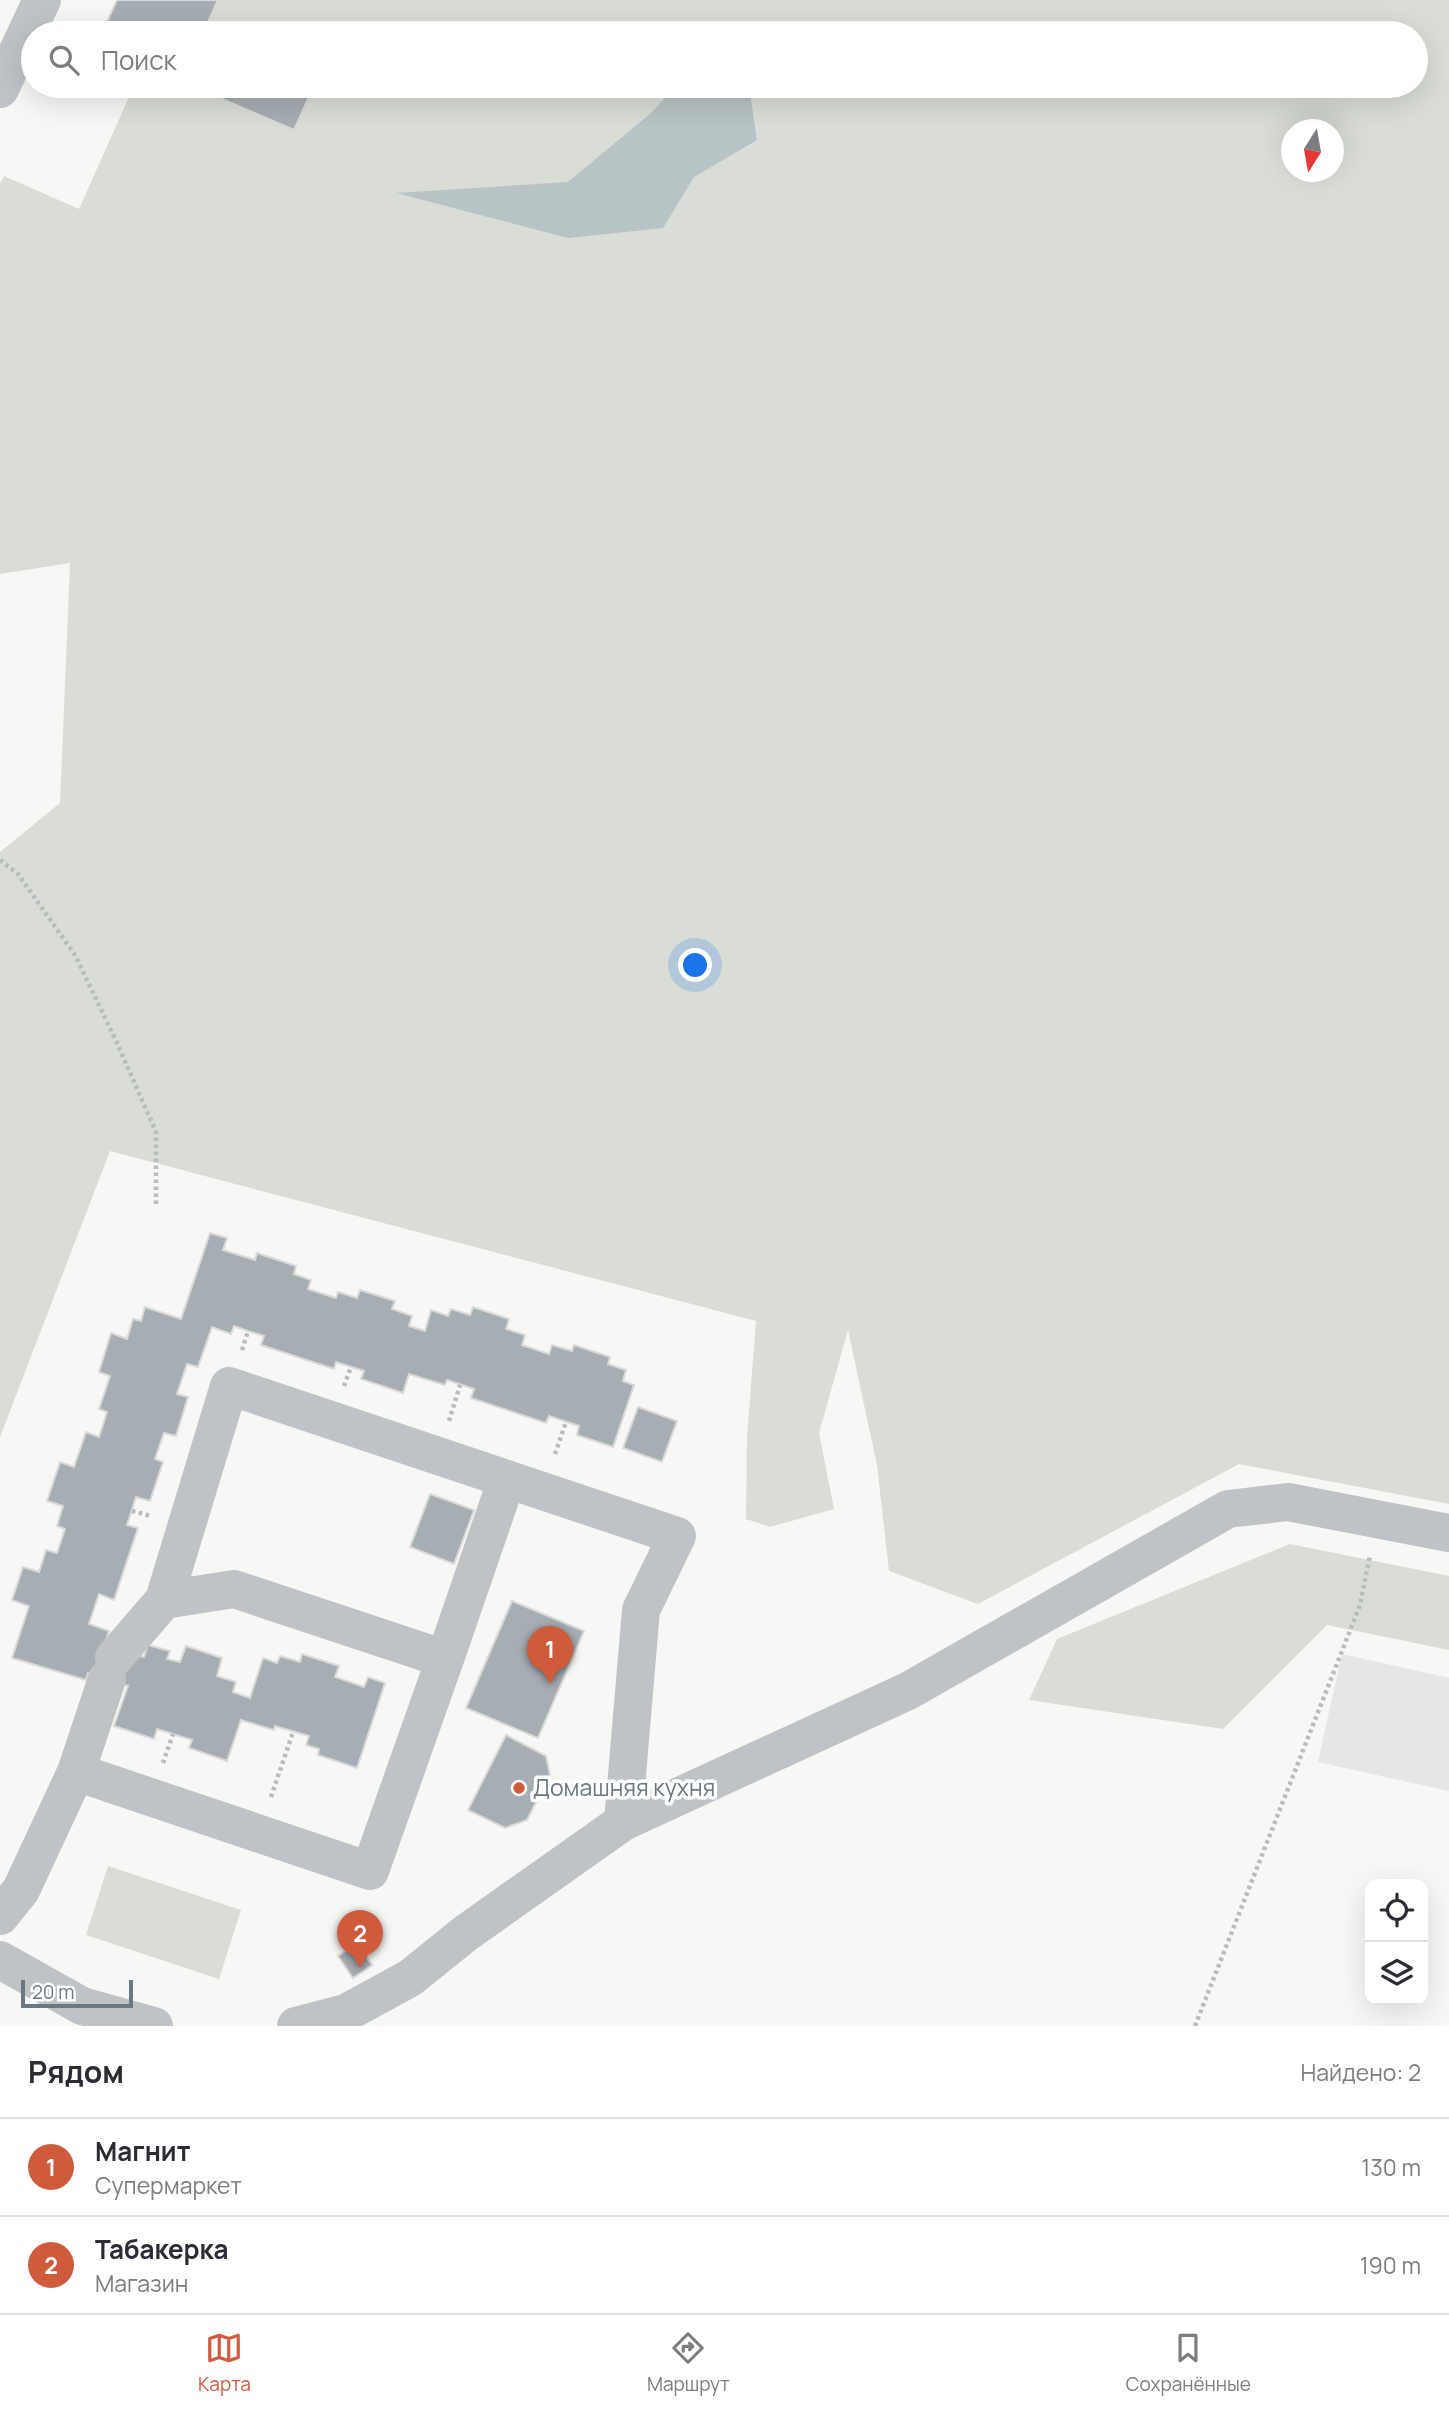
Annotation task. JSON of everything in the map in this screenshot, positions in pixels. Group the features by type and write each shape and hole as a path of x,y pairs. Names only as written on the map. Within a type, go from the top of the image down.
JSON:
{"street":[{"path":"31,21 41,0"},
{"path":"0,89 21,43"},
{"path":"0,1916 21,1890 76,1772 111,1669 164,1600 229,1386 677,1536 641,1610 623,1822"},
{"path":"76,1772 370,1871 507,1479"},
{"path":"296,2026 346,2013 410,1978 466,1933 623,1822 908,1691 1227,1509 1289,1502 1449,1533"},
{"path":"164,1600 234,1589 445,1659"},
{"path":"0,1960 82,2006 154,2026"}],"path":[{"path":"0,860 18,874 75,955 117,1044 156,1132 156,1208"},
{"path":"1195,2026 1360,1605 1377,1519"},
{"path":"258,1834 293,1731"}],"shaded area":[{"path":"172,0 1449,0 1449,1504 1239,1464 978,1604 889,1571 877,1465 848,1330 819,1433 834,1509 770,1527 746,1519 747,1438 756,1321 110,1151 0,1437 0,852 60,803 70,563 0,574 0,184 4,176 79,209 129,98 1428,98 1428,21 162,21"},
{"path":"665,98 751,98 757,140 694,177 663,228 568,238 396,193 568,182 651,113"},
{"path":"1290,1544 1449,1576 1449,1650 1327,1625 1223,1729 1029,1700 1057,1639"},
{"path":"1342,1654 1449,1678 1449,1791 1318,1762"},
{"path":"108,1866 241,1910 219,1979 86,1935"}],"building":[{"path":"117,0 218,0 208,21 107,21"},
{"path":"220,98 309,98 294,130"},
{"path":"210,1233 227,1238 223,1250 255,1260 257,1253 296,1266 294,1274 311,1280 308,1289 336,1298 338,1292 357,1298 360,1290 395,1301 392,1309 412,1316 409,1326 425,1331 431,1310 448,1316 451,1309 470,1315 473,1307 509,1319 506,1329 525,1335 522,1345 549,1354 552,1345 572,1351 574,1345 610,1357 608,1364 626,1370 623,1381 634,1385 613,1447 577,1435 579,1426 549,1416 546,1423 471,1398 474,1389 447,1380 445,1385 409,1374 403,1393 361,1379 364,1371 336,1362 334,1369 261,1345 264,1336 234,1326 231,1334 212,1327 198,1367 187,1364 177,1394 188,1397 176,1436 164,1433 155,1459 163,1462 150,1501 136,1497 127,1525 138,1528 114,1600 99,1594 89,1624 109,1631 101,1654 128,1652 144,1657 148,1645 170,1651 167,1659 180,1662 186,1646 222,1658 217,1676 236,1682 233,1692 250,1698 263,1658 277,1663 280,1656 300,1662 302,1654 339,1666 335,1677 364,1687 368,1677 385,1683 357,1768 318,1755 319,1749 306,1745 309,1736 275,1726 274,1730 241,1720 227,1761 189,1748 192,1740 157,1729 154,1739 114,1726 128,1686 88,1673 86,1680 12,1658 29,1606 12,1600 23,1567 39,1572 46,1550 57,1553 65,1529 57,1526 63,1506 47,1501 60,1462 74,1467 86,1432 99,1437 107,1412 99,1409 110,1376 99,1372 111,1333 127,1339 133,1319 141,1321 145,1307 181,1319"},
{"path":"638,1407 677,1421 662,1462 623,1448"},
{"path":"430,1494 474,1510 454,1564 410,1547"},
{"path":"512,1601 584,1631 538,1738 466,1708"},
{"path":"506,1735 546,1756 550,1775 527,1820 505,1828 468,1810"},
{"path":"357,1944 372,1965 353,1978 338,1956"}],"place":[{"name":"Магнит","path":"550,1684"},
{"name":"Домашняя кухня","path":"519,1788"},
{"name":"Табакерка","path":"360,1968"}]}
